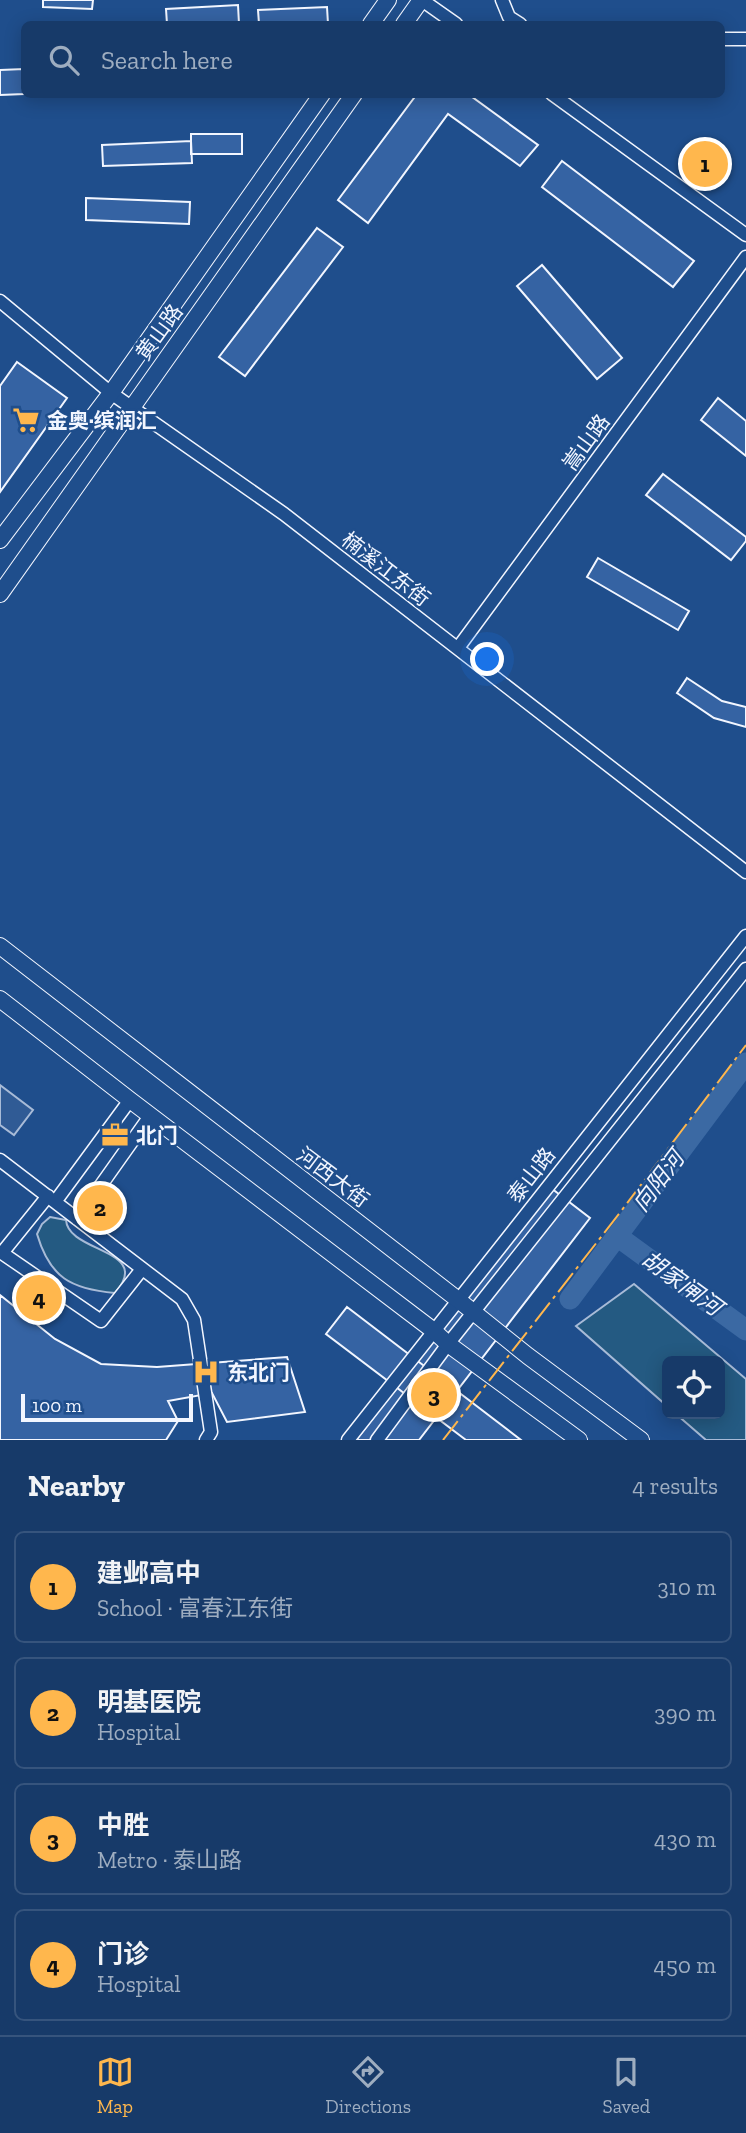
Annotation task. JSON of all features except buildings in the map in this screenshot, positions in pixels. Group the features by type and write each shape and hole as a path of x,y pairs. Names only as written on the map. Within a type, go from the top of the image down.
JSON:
{"main road":[{"path":"373,21 388,0"},
{"path":"406,21 422,0"},
{"name":"黄山路","path":"0,540 111,393 319,98"},
{"name":"黄山路","path":"0,594 351,98"},
{"name":"河西大街","path":"0,946 528,1356 641,1440"},
{"path":"0,999 448,1344 579,1440"}],"street":[{"path":"422,0 452,21"},
{"path":"502,0 509,17 515,21"},
{"path":"725,39 746,39"},
{"path":"558,98 746,235"},
{"name":"嵩山路","path":"458,648 746,257"},
{"name":"楠溪江东街","path":"0,301 111,393 284,514 746,872"},
{"name":"泰山路","path":"348,1440 746,936"},
{"name":"泰山路","path":"377,1440 448,1344 746,969"},
{"path":"130,1100 51,1199 2,1253 101,1321 142,1269"},
{"path":"77,1219 150,1116"},
{"path":"0,1160 182,1299 194,1321 211,1432 206,1440"}],"shaded area":[{"path":"0,1085 33,1110 14,1135 0,1125"},
{"path":"50,1217 66,1220 70,1231 80,1239 117,1259 124,1268 124,1279 115,1293 74,1284 56,1271 48,1261 37,1234 42,1224"},
{"path":"634,1284 719,1356 662,1356 662,1402 576,1326"},
{"path":"725,1361 746,1379 746,1440 706,1440 682,1419 725,1419"}],"waterway":[{"name":"向阳河","path":"570,1299 746,1063"},
{"name":"胡家闸河","path":"617,1236 746,1330"}],"power":[{"path":"443,1440 746,1045"}],"place":[{"name":"建邺高中","path":"705,164"},
{"name":"金奥·缤润汇","path":"26,420"},
{"name":"北门","path":"115,1135"},
{"name":"明基医院","path":"100,1208"},
{"name":"门诊","path":"39,1298"},
{"name":"东北门","path":"206,1372"},
{"name":"中胜","path":"434,1395"}]}
